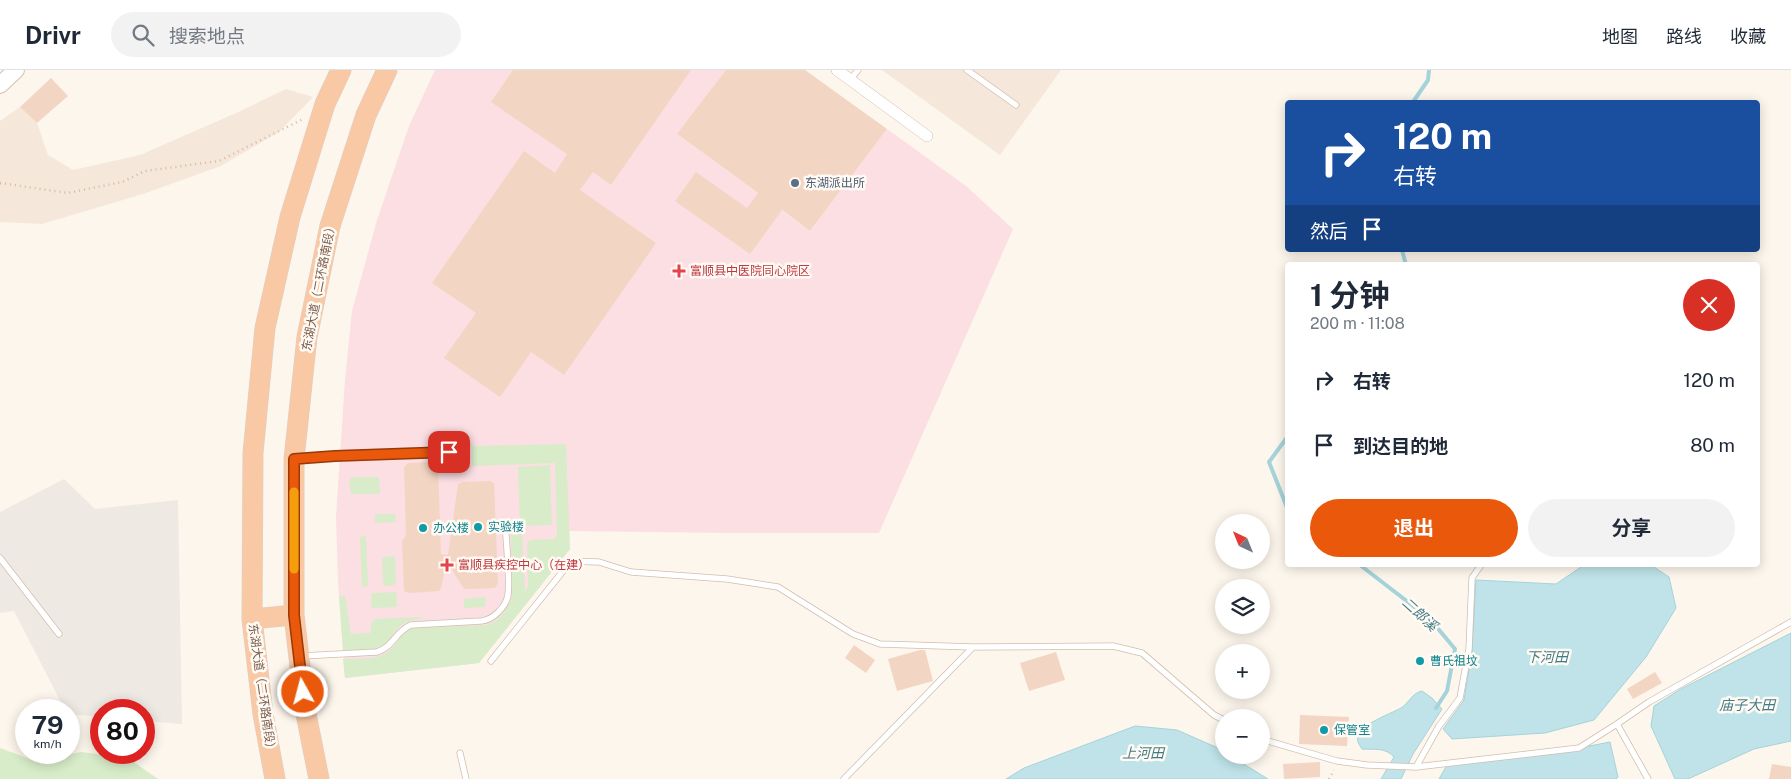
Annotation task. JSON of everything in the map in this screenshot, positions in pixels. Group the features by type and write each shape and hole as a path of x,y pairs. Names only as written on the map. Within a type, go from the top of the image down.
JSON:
{"highway":[{"name":"东湖大道（二环路南段）","path":"275,779 263,714 252,619 253,453 265,328 290,217 325,104 340,70"},
{"name":"东湖大道（二环路南段）","path":"319,779 305,709 294,615 294,459 307,337 330,226 366,116 387,70"},
{"path":"252,619 294,615"}],"main road":[{"path":"0,85 16,70"}],"street":[{"path":"837,70 927,136"}],"lane":[{"path":"850,80 858,70"},
{"path":"967,70 1016,105"},
{"path":"294,459 449,452"},
{"path":"299,656 377,652 384,649 400,631 411,624 491,619 508,597 506,535"},
{"path":"0,558 59,634"},
{"path":"491,661 571,561 599,562 630,572 727,579 778,587 853,634 880,644 973,647 1113,646 1142,653 1215,715"},
{"path":"1416,767 1439,726 1460,698 1469,649 1472,578 1480,567"},
{"path":"1270,742 1337,761 1367,765 1416,767 1579,748 1649,702 1791,622"},
{"path":"844,779 973,647"},
{"path":"1617,724 1648,779"},
{"path":"460,753 466,779"}],"path":[{"path":"0,183 68,193 122,182 145,171 220,161 295,124 325,104"}],"shaded area":[{"name":"富顺县中医院同心院区","path":"435,70 726,70 678,135 810,231 887,129 966,186 1013,229 879,533 569,531 570,549 479,663 345,678 338,582 336,516 345,380 352,311 377,220 409,126"},
{"path":"882,70 1061,70 1000,155"},
{"path":"286,89 313,97 279,132 221,166 143,194 42,224 0,222 0,121 20,107 37,123 48,155 73,170 140,155"},
{"path":"64,479 95,509 178,500 182,724 155,722 155,699 90,699 90,716 80,715 80,699 59,699 14,611 0,613 0,512"}],"green space":[{"path":"566,444 570,549 479,663 345,678 343,659 368,658 385,654 402,635 412,628 487,625 499,617 512,596 511,535 522,534 525,591 528,587 527,543 531,540 554,539 557,535 555,463 472,466 472,446"},
{"path":"550,465 552,525 520,526 518,467"},
{"path":"352,477 379,477 380,493 351,494 349,480"},
{"path":"375,514 395,514 396,522 375,523"},
{"path":"366,536 368,586 362,587 360,537"},
{"path":"393,556 395,558 396,583 385,586 383,584 382,558"},
{"path":"396,592 397,607 372,608 372,593"},
{"path":"339,596 345,596 351,634 370,633 371,623 375,619 421,617 421,619 412,620 400,626 390,639 375,649 343,650"},
{"path":"484,597 486,599 485,607 464,608 464,599"},
{"path":"0,748 15,754 15,764 80,764 81,752 90,753 90,764 137,764 158,779 0,779"}],"water":[{"name":"下河田","path":"1581,567 1654,567 1669,577 1676,608 1646,657 1594,720 1545,733 1452,739 1443,729 1464,700 1472,651 1476,580 1556,584"},
{"name":"庙子大田","path":"1791,633 1791,741 1754,749 1688,779 1675,779 1651,726 1654,706 1681,689"},
{"path":"1422,691 1442,709 1413,754 1401,779 1381,779 1394,757 1383,750 1362,749 1358,742 1358,736 1361,731 1374,721 1401,708"},
{"name":"上河田","path":"1135,726 1177,730 1215,747 1215,764 1244,764 1268,779 1006,779 1024,768"},
{"path":"1610,742 1618,777 1616,779 1439,779 1448,763 1579,748"}],"building":[{"path":"513,70 691,70 611,185 593,172 580,190 656,243 564,375 531,352 500,397 444,358 476,313 432,283 524,151 555,173 567,154 491,102"},
{"name":"东湖派出所","path":"726,70 805,70 887,129 810,231 782,210 750,254 675,201 696,172 747,208 758,193 677,134"},
{"path":"51,78 68,96 37,123 20,107"},
{"path":"433,462 438,464 441,554 448,555 458,484 463,482 490,481 494,483 498,583 495,588 464,589 447,562 439,591 409,593 404,591 402,541 406,536 404,467 408,463"},
{"path":"854,645 875,660 866,673 845,658"},
{"path":"925,650 933,681 897,691 888,659"},
{"path":"1056,652 1065,680 1029,691 1020,663"},
{"path":"1655,672 1662,683 1633,699 1627,689"},
{"name":"保管室","path":"1300,715 1349,717 1347,746 1299,744"},
{"path":"1320,762 1320,777 1284,779 1283,764"},
{"path":"1772,764 1791,767 1791,779 1769,779"}],"waterway":[{"name":"二郎溪","path":"1414,100 1428,80 1429,70"},
{"name":"二郎溪","path":"1403,252 1405,262"},
{"name":"二郎溪","path":"1285,440 1269,462 1285,502"},
{"name":"二郎溪","path":"1363,567 1430,619 1455,649 1447,691 1436,708"}],"slow traffic":[{"path":"294,492 294,569"}],"place":[{"name":"东湖派出所","path":"795,183"},
{"name":"富顺县中医院同心院区","path":"679,271"},
{"name":"实验楼","path":"478,527"},
{"name":"办公楼","path":"423,528"},
{"name":"富顺县疾控中心（在建）","path":"447,565"},
{"name":"曹氏祖坟","path":"1420,661"},
{"name":"保管室","path":"1324,730"}],"route":[{"path":"303,692 294,615 294,459 449,452"}]}
